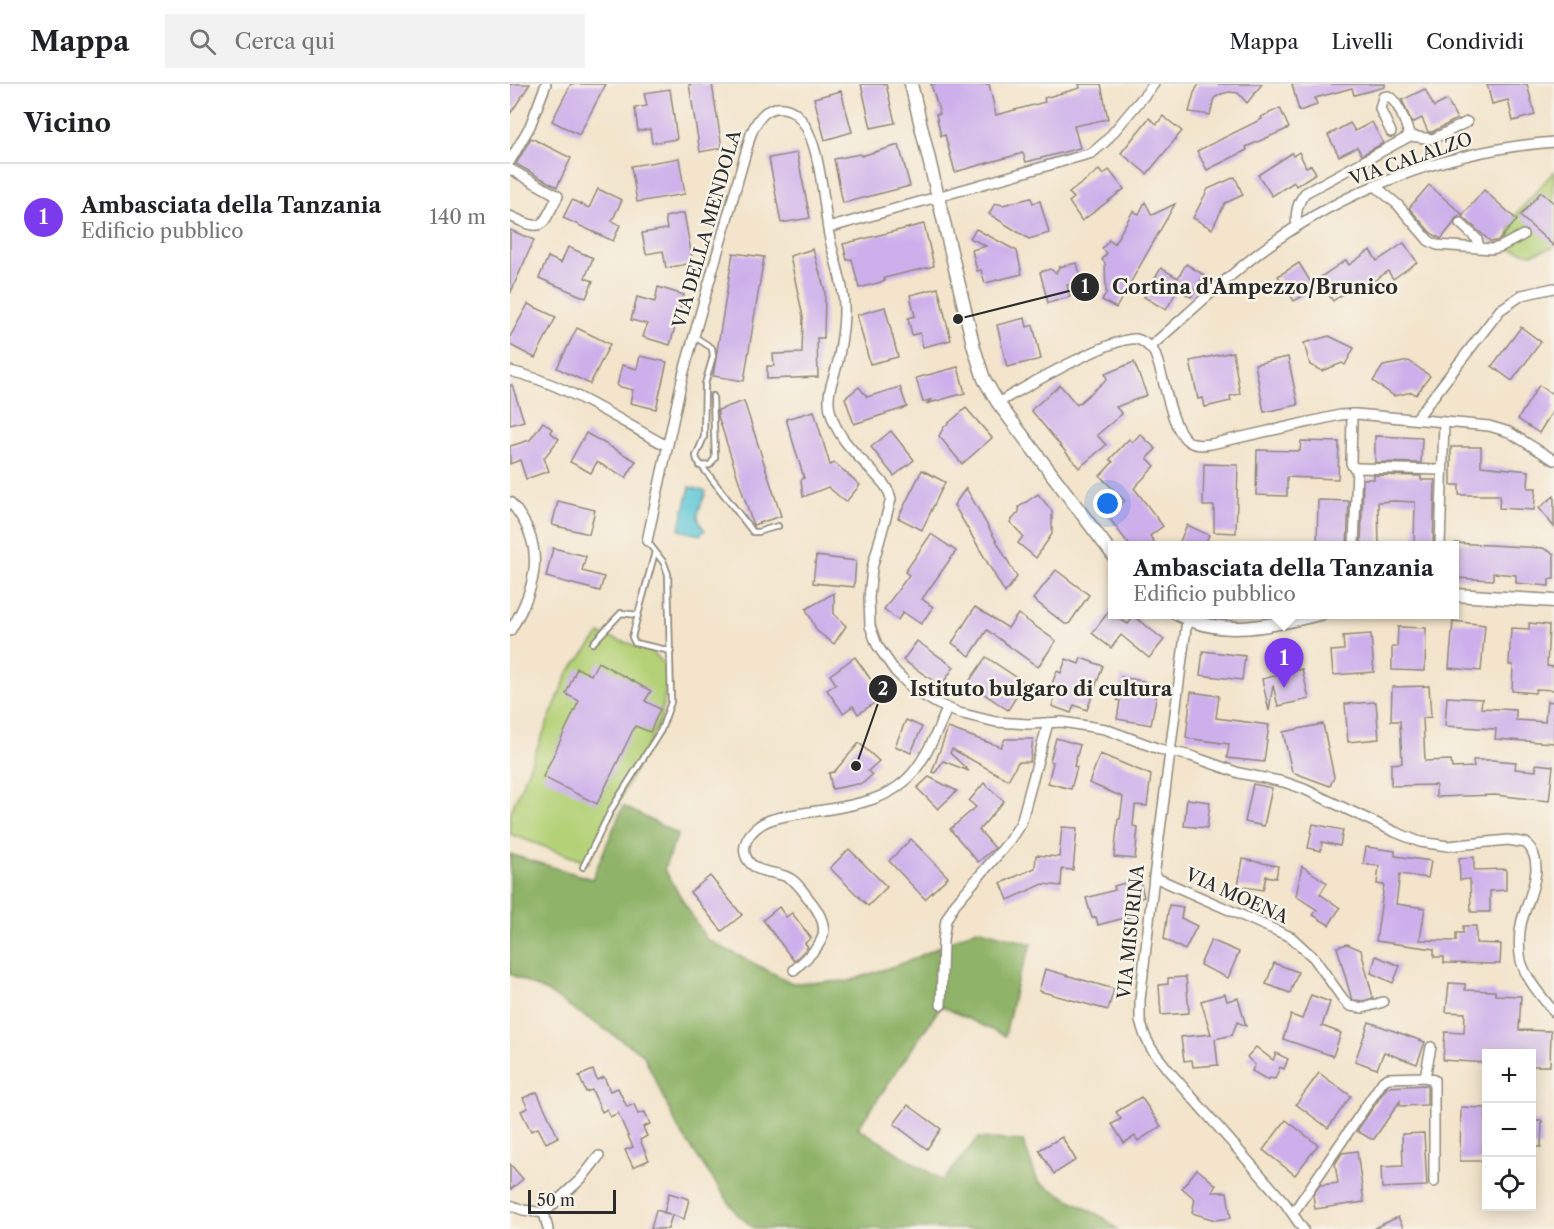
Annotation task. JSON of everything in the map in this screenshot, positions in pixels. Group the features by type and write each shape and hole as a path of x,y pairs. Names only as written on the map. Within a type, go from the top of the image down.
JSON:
{"street":[{"path":"510,161 530,126 546,84"},
{"path":"911,84 984,379 998,403 1108,548"},
{"path":"828,228 1092,153 1106,141 1154,84"},
{"path":"1391,132 1380,109 1383,97 1388,96 1393,99 1398,108 1410,136"},
{"name":"VIA DELLA MENDOLA","path":"647,542 693,336 751,134 759,119 768,111 778,108 790,110 804,125 819,165 828,228 844,304 839,353 828,395 830,413 842,437 887,488 891,499 872,568 868,597 870,626 877,645 895,671 914,690 947,709 996,722 1074,723 1105,729 1239,773 1284,782 1420,842 1449,846 1515,840 1528,844 1534,856 1535,874 1531,897 1523,916 1521,959 1532,982 1554,1012"},
{"path":"1297,226 1296,213 1299,200 1305,193 1410,136 1432,139 1467,122"},
{"name":"VIA CALALZO","path":"1150,347 1259,252 1336,203 1374,185 1485,151 1554,142"},
{"path":"510,169 558,196 544,221 539,225 532,227 510,216"},
{"path":"1374,185 1398,205 1429,241 1437,245 1500,247 1523,235"},
{"path":"1460,223 1477,238 1479,247"},
{"path":"1416,419 1500,310 1522,295 1554,288"},
{"path":"998,403 1062,367 1121,341 1139,340 1150,347 1157,359 1177,426 1186,440 1194,444 1211,444 1352,414 1503,429 1554,460"},
{"path":"510,371 541,380 576,395 667,446"},
{"path":"1352,414 1351,463 1353,467 1442,470"},
{"path":"1440,541 1444,423"},
{"path":"1354,541 1357,468"},
{"path":"510,502 531,533 535,554 529,593 510,631"},
{"path":"1459,595 1554,601"},
{"name":"VIA MISURINA","path":"1182,619 1170,752 1139,1016 1145,1036 1169,1071 1293,1213 1303,1229"},
{"path":"1190,619 1220,627 1241,629 1297,619"},
{"path":"794,970 822,942 825,928 823,920 795,881 778,873 761,870 749,861 745,845 749,834 760,823 778,817 866,803 894,790 920,764 947,709"},
{"path":"941,1005 943,940 946,920 955,904 1007,844 1021,823 1048,723"},
{"name":"VIA MOENA","path":"1154,878 1273,928 1291,938 1314,957 1350,1006 1363,1008 1383,1002"},
{"path":"1425,1077 1431,1047"},
{"path":"1293,1213 1383,1081 1388,1078 1425,1077 1432,1078 1435,1082 1434,1182"},
{"path":"544,1213 581,1179 599,1156"},
{"path":"510,1205 523,1210 544,1213"},
{"path":"544,1213 548,1229"}],"lane":[{"path":"693,336 710,346 713,353 705,384 704,437 696,456 700,465 753,532 778,526"},
{"path":"700,465 710,465 715,459 713,396"},
{"path":"583,867 612,808 661,730 671,702 668,574 664,563 647,542"},
{"path":"655,552 632,638 635,643 671,651"},
{"path":"593,643 621,612 638,615"}],"green space":[{"path":"1554,171 1554,247 1532,254 1507,248 1513,218"},
{"path":"600,634 651,651 669,668 661,719 588,863 510,834 510,814 568,673"},
{"path":"623,806 678,834 664,869 706,939 792,983 849,981 909,961 977,929 1032,944 1017,981 1005,1036 941,1006 858,1128 943,1181 978,1138 1023,1141 1038,1182 1104,1218 1117,1229 755,1229 737,1214 679,1130 643,1054 549,993 510,974 510,854 592,879"}],"water":[{"path":"690,487 706,491 698,515 705,530 700,535 679,530"}],"building":[{"path":"510,84 530,84 510,114"},
{"path":"571,84 606,84 579,135 552,121"},
{"path":"689,84 712,84 722,148 700,152"},
{"path":"861,84 886,84 895,123 871,128"},
{"path":"931,84 989,84 996,115 1045,102 1044,98 1080,88 1079,84 1101,84 1108,119 1074,126 1080,148 1026,162 1023,153 955,172 945,135 941,136 936,114 940,114"},
{"path":"1199,84 1262,84 1247,103 1238,93 1229,92 1214,98 1210,115 1189,112"},
{"path":"1292,84 1385,84 1385,87 1354,95 1352,88 1315,98 1317,105 1299,111"},
{"path":"1487,84 1527,84 1535,115 1513,121 1508,100 1492,104"},
{"path":"670,89 677,139 652,143 650,129 638,131 635,108 647,106 644,93"},
{"path":"1425,89 1434,107 1447,100 1457,119 1432,132 1428,132 1422,118 1412,123 1402,100"},
{"path":"841,91 852,132 825,140 814,98"},
{"path":"1280,108 1289,128 1246,147 1247,150 1207,170 1197,151"},
{"path":"1163,116 1182,131 1147,174 1121,153 1149,118 1157,124"},
{"path":"1372,122 1383,143 1362,155 1357,147 1339,156 1328,135 1350,123 1355,131"},
{"path":"531,138 571,158 557,187 516,164"},
{"path":"899,145 910,186 843,203 834,159 860,154 861,156"},
{"path":"1299,152 1306,167 1311,165 1316,173 1296,186 1294,182 1272,196 1258,175 1292,153 1293,156"},
{"path":"797,153 810,218 781,223 769,158"},
{"path":"679,158 685,194 637,202 631,166"},
{"path":"1099,170 1103,175 1109,170 1124,189 1082,221 1069,202 1074,198 1069,193"},
{"path":"1235,177 1243,195 1225,203 1212,229 1193,218 1208,189"},
{"path":"1429,185 1462,214 1455,219 1441,239 1431,233 1409,208"},
{"path":"598,189 622,200 612,221 620,225 613,241 563,218 572,200 589,208"},
{"path":"1484,190 1517,220 1499,240 1491,242 1462,216"},
{"path":"1541,192 1554,203 1554,246 1520,216"},
{"path":"1031,198 1033,203 1040,201 1049,233 1029,239 989,214 995,203 1003,205"},
{"path":"1145,202 1152,215 1175,204 1116,308 1102,300 1106,293 1105,263 1102,260 1107,253 1102,249 1109,240 1114,244 1133,211 1139,214"},
{"path":"684,213 693,263 666,268 663,251 646,254 642,233 667,229 665,217"},
{"path":"924,224 934,266 884,278 885,281 859,288 852,259 847,260 843,244"},
{"path":"976,229 1017,251 1022,274 985,283 981,270 977,271 972,250 986,246 970,238"},
{"path":"510,230 534,240 510,294"},
{"path":"1404,243 1417,262 1393,279 1388,271 1360,291 1356,284 1333,301 1318,279 1346,260 1349,265 1370,250 1377,261"},
{"path":"568,247 593,258 585,278 593,281 586,298 539,278 548,257 561,263"},
{"path":"813,249 825,291 824,338 817,338 818,377 767,379 767,366 774,366 773,354 802,353 803,317 790,256"},
{"path":"733,253 764,257 744,381 713,376"},
{"path":"1077,263 1082,282 1067,285 1070,297 1048,303 1040,272 1050,269 1056,273 1059,267"},
{"path":"1299,263 1315,289 1294,301 1278,276"},
{"path":"1186,264 1204,275 1191,297 1178,289 1166,310 1144,297 1161,268 1178,278"},
{"path":"658,287 684,295 670,345 643,337 647,324 631,320 637,297 655,302"},
{"path":"938,288 951,340 923,347 920,333 912,335 908,318 915,316 910,295"},
{"path":"528,304 556,317 535,358 510,345 510,337"},
{"path":"885,307 898,357 870,364 857,315"},
{"path":"1025,318 1027,327 1033,325 1041,359 1007,367 997,325"},
{"path":"1521,327 1541,342 1512,381 1492,366"},
{"path":"577,328 610,344 590,384 557,368"},
{"path":"1329,336 1354,348 1345,365 1342,363 1322,371 1310,365 1304,343"},
{"path":"1233,352 1240,394 1230,396 1231,401 1205,407 1203,398 1198,399 1190,361"},
{"path":"640,356 667,362 656,409 630,403 633,390 617,386 622,365 637,369"},
{"path":"1288,357 1298,405 1264,412 1255,364"},
{"path":"1409,361 1430,376 1416,395 1412,392 1394,396 1373,381 1383,366"},
{"path":"1134,362 1147,395 1116,407 1122,414 1097,435 1106,445 1079,468 1031,410 1060,385 1077,405 1107,379 1105,374"},
{"path":"958,367 965,393 926,404 933,399 923,402 916,378"},
{"path":"510,385 512,385 524,421 510,425"},
{"path":"1539,385 1554,395 1554,409 1539,433 1518,419"},
{"path":"859,387 867,397 900,387 907,407 854,424 845,398"},
{"path":"744,401 781,516 753,525 718,416 718,410"},
{"path":"966,408 992,438 962,464 939,436 944,427"},
{"path":"814,411 830,465 835,463 860,485 846,502 828,487 803,497 801,480 804,478 786,419"},
{"path":"543,422 559,439 544,458 549,471 526,479 520,460 510,464 510,446 530,440"},
{"path":"891,431 914,460 894,476 871,447"},
{"path":"586,433 636,461 626,478 597,462 591,473 570,462"},
{"path":"1140,434 1156,449 1147,458 1155,466 1134,488 1163,526 1150,536 1154,541 1126,541 1107,515 1125,501 1100,476 1113,462 1110,459 1129,439 1133,442"},
{"path":"1375,436 1422,438 1421,463 1375,462"},
{"path":"1301,441 1339,442 1338,479 1287,477 1287,496 1256,495 1257,450 1300,451"},
{"path":"1451,447 1481,447 1481,466 1529,471 1528,488 1536,488 1534,510 1499,508 1500,495 1459,495 1459,485 1451,485"},
{"path":"1204,464 1238,465 1236,533 1214,532 1214,506 1203,506"},
{"path":"922,470 945,482 922,530 898,518"},
{"path":"1374,475 1421,476 1421,480 1435,480 1433,541 1414,541 1415,502 1393,501 1378,502 1379,541 1361,541 1363,479 1374,479"},
{"path":"966,488 1017,577 1005,593 954,505"},
{"path":"1038,494 1052,511 1052,534 1036,558 1018,543 1023,536 1010,522 1019,512 1019,507"},
{"path":"1554,496 1554,527 1539,508"},
{"path":"1318,500 1349,501 1347,541 1317,541"},
{"path":"558,501 595,510 589,534 552,525"},
{"path":"1187,525 1209,535 1206,541 1180,541"},
{"path":"931,534 956,551 922,599 933,607 921,624 903,612 898,620 884,609 909,575 905,572"},
{"path":"1459,543 1543,548 1554,554 1554,579 1549,579 1549,586 1516,583 1516,575 1493,573 1493,580 1459,578"},
{"path":"553,548 586,556 582,571 604,577 600,591 546,577"},
{"path":"816,556 856,561 854,587 813,583"},
{"path":"1056,570 1089,595 1069,624 1065,624 1033,599"},
{"path":"834,593 834,614 846,626 834,644 817,631 806,609"},
{"path":"975,607 1008,628 1018,614 1056,641 1038,667 987,630 970,656 952,643"},
{"path":"1108,613 1108,619 1120,619 1128,624 1132,619 1138,619 1164,640 1149,658 1121,635 1111,648 1092,633"},
{"path":"1453,621 1485,625 1481,671 1449,668"},
{"path":"1529,623 1549,625 1547,666 1554,667 1554,690 1536,689 1535,693 1512,691 1513,665 1509,665 1511,628 1529,629"},
{"path":"1398,627 1426,628 1425,671 1392,670 1392,647 1397,647"},
{"path":"1371,634 1374,672 1333,675 1331,651 1344,650 1343,636"},
{"path":"917,641 954,667 941,686 903,660"},
{"path":"1203,651 1245,656 1242,680 1200,675"},
{"path":"855,657 883,697 858,714 853,706 843,713 827,690 836,684 830,675"},
{"path":"986,657 1025,683 1008,710 968,683"},
{"path":"1081,658 1103,666 1087,710 1074,705 1071,713 1052,706 1057,693 1049,691 1057,671 1061,673 1066,659 1079,664"},
{"path":"598,662 651,691 645,701 660,709 650,732 635,726 597,804 543,777 579,701 566,694 577,668 591,675"},
{"path":"1302,669 1309,699 1278,706 1273,685 1269,711 1262,679"},
{"path":"1121,677 1143,681 1158,687 1151,725 1117,719 1120,701 1117,700"},
{"path":"1429,686 1431,717 1423,718 1425,761 1451,760 1452,768 1474,767 1473,760 1516,762 1515,769 1536,771 1536,764 1553,766 1549,801 1495,795 1436,797 1436,785 1391,786 1391,764 1402,763 1400,721 1391,721 1392,687"},
{"path":"1191,692 1219,696 1216,718 1269,725 1264,762 1227,758 1229,744 1186,738"},
{"path":"1447,697 1482,699 1481,708 1516,710 1516,720 1545,722 1547,701 1554,702 1554,743 1495,739 1496,729 1445,726"},
{"path":"1376,702 1379,739 1348,742 1345,704"},
{"path":"906,720 922,727 911,753 895,746"},
{"path":"1323,724 1334,777 1330,786 1292,772 1283,732"},
{"path":"948,728 1001,747 1005,739 1033,739 1030,762 1018,762 1008,780 952,749 950,753 969,771 943,761 935,773 932,772"},
{"path":"1056,738 1080,745 1071,789 1048,783 1053,762 1050,761"},
{"path":"859,743 879,761 868,771 872,775 863,783 832,789 829,773 834,772"},
{"path":"1100,754 1151,775 1147,806 1135,805 1133,826 1138,827 1135,859 1114,857 1123,797 1089,783"},
{"path":"929,777 957,791 938,809 917,788"},
{"path":"984,783 1004,801 979,830 995,848 978,862 950,829 976,807 969,801"},
{"path":"1253,784 1272,788 1264,826 1245,822"},
{"path":"1187,799 1210,802 1207,828 1184,826"},
{"path":"1313,824 1343,830 1340,846 1322,842 1321,851 1308,848"},
{"path":"1062,827 1077,828 1073,870 1062,869 1061,886 1043,884 1008,900 1001,883 1035,868 1036,855 1059,857"},
{"path":"911,839 948,877 925,899 889,861"},
{"path":"1366,847 1395,851 1395,856 1431,861 1428,878 1400,874 1396,904 1425,908 1420,940 1456,941 1456,933 1463,933 1463,926 1476,926 1476,943 1501,944 1500,964 1444,963 1444,957 1434,957 1434,949 1376,941 1384,885 1377,884 1379,866 1363,864"},
{"path":"849,849 887,887 868,906 830,868"},
{"path":"1474,857 1474,870 1506,869 1506,890 1490,891 1490,912 1471,912 1470,879 1460,880 1459,858"},
{"path":"1243,859 1278,866 1276,878 1266,876 1263,890 1238,886"},
{"path":"1302,866 1327,883 1320,894 1340,908 1329,925 1313,915 1317,910 1296,896"},
{"path":"710,876 742,915 722,931 690,892"},
{"path":"1139,879 1144,897 1128,902 1132,916 1098,925 1096,917 1092,918 1086,898 1115,890 1114,886"},
{"path":"1169,905 1183,907 1181,918 1197,926 1185,950 1164,939"},
{"path":"779,907 786,917 792,913 811,938 805,943 808,947 794,961 763,920"},
{"path":"1211,940 1239,952 1228,978 1200,965"},
{"path":"1347,944 1361,950 1373,998 1363,1001 1353,1000 1351,997 1337,947"},
{"path":"1376,956 1400,966 1393,983 1371,973"},
{"path":"1274,963 1298,972 1290,993 1266,984"},
{"path":"1045,969 1114,989 1108,1010 1039,991"},
{"path":"1186,977 1189,1013 1161,1015 1159,985 1168,984 1168,978"},
{"path":"1449,983 1465,984 1465,990 1495,991 1495,995 1521,996 1519,1030 1551,1031 1550,1066 1536,1066 1536,1049 1482,1049 1482,1063 1443,1060 1445,1032 1464,1033 1465,1013 1446,1012"},
{"path":"1225,994 1227,1001 1238,998 1246,1026 1237,1022 1232,1035 1215,1039 1218,1065 1193,1067 1192,1060 1184,1061 1181,1037 1211,1034 1201,1001"},
{"path":"1311,995 1330,1002 1322,1026 1341,1033 1333,1056 1283,1039 1291,1015 1302,1019"},
{"path":"1369,1022 1425,1042 1417,1064 1384,1052 1377,1069 1355,1061"},
{"path":"1256,1047 1273,1060 1276,1053 1288,1059 1284,1069 1280,1067 1275,1079 1268,1080 1252,1071 1255,1065 1247,1057"},
{"path":"593,1070 597,1080 604,1077 610,1091 618,1088 627,1107 634,1104 638,1114 645,1112 650,1124 643,1127 647,1136 640,1140 649,1160 633,1167 625,1150 633,1147 618,1113 610,1117 607,1109 602,1112 592,1090 586,1092 579,1076"},
{"path":"1319,1073 1351,1096 1328,1128 1296,1104"},
{"path":"1427,1085 1427,1105 1400,1106 1400,1101 1374,1139 1357,1131 1387,1087"},
{"path":"537,1092 558,1137 546,1143 538,1128 531,1131 521,1111 528,1108 523,1098"},
{"path":"1141,1097 1161,1126 1138,1141 1135,1136 1124,1143 1112,1124 1121,1119 1116,1112"},
{"path":"908,1105 941,1129 927,1149 894,1124"},
{"path":"1461,1107 1482,1108 1482,1161 1460,1161"},
{"path":"1286,1120 1318,1145 1295,1175 1263,1150"},
{"path":"1536,1121 1542,1121 1541,1147 1536,1147"},
{"path":"1424,1133 1427,1186 1382,1188 1381,1167 1403,1166 1402,1134"},
{"path":"1062,1137 1076,1160 1054,1174 1039,1150"},
{"path":"1357,1151 1364,1202 1315,1209 1313,1195 1320,1185 1338,1183 1335,1164 1342,1153"},
{"path":"510,1164 523,1179 510,1190"},
{"path":"1197,1169 1216,1185 1212,1192 1227,1192 1231,1218 1215,1220 1192,1213 1195,1199 1182,1188"},
{"path":"669,1193 689,1199 684,1219 672,1215 668,1229 651,1229 656,1210 664,1212"},
{"path":"1398,1217 1404,1229 1373,1229"}],"place":[{"name":"Cortina d'Ampezzo/Brunico","path":"958,319"},
{"name":"Ambasciata della Tanzania","path":"1284,688"},
{"name":"Istituto bulgaro di cultura","path":"856,766"}]}
